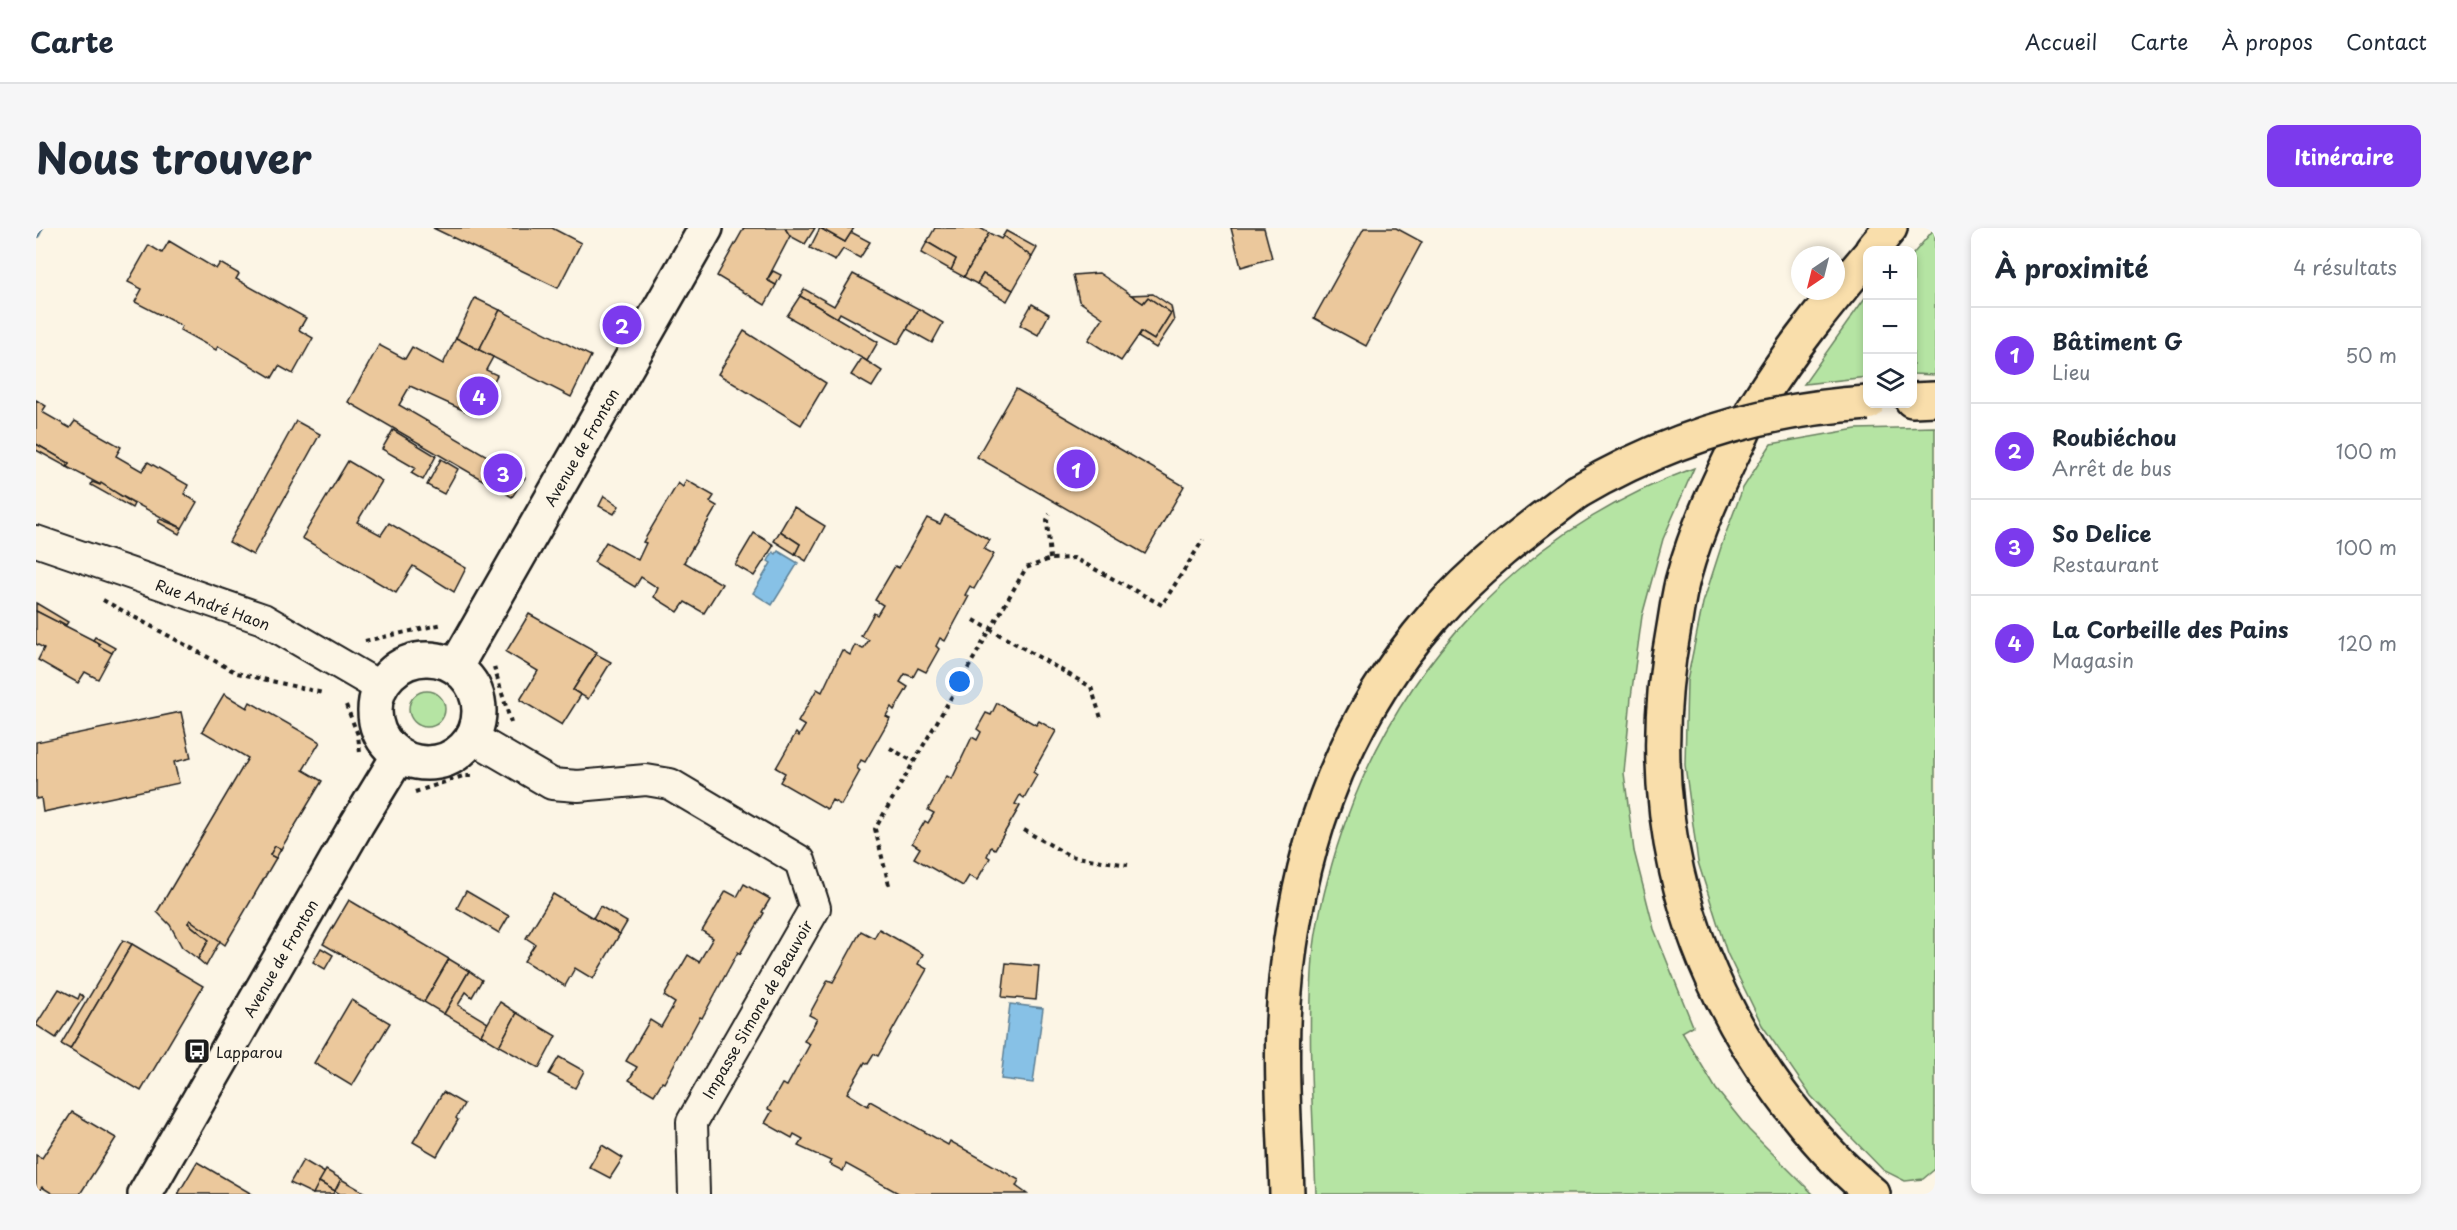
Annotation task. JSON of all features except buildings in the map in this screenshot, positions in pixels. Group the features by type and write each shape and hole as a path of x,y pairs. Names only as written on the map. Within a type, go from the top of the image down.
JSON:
{"highway":[{"path":"1875,246 1890,228"},
{"path":"1861,1185 1798,1118 1751,1053 1715,987 1692,927 1674,864 1665,800 1661,739 1665,672 1684,575 1717,487 1758,401 1812,322 1863,262"},
{"path":"1917,400 1935,399"},
{"path":"1287,1194 1284,1006 1293,921 1314,826 1348,744 1386,678 1433,616 1479,570 1577,492 1619,467 1674,443 1730,426 1788,412 1863,404"}],"main road":[{"name":"Avenue de Fronton","path":"456,666 706,228"},
{"path":"422,658 439,659 456,666 470,680 479,699 480,719 473,738 459,754 440,762 419,763 399,755 388,746 380,734 375,719 375,705 380,687 390,673 405,663 422,658"},
{"name":"Avenue de Fronton","path":"145,1194 399,755"}],"street":[{"name":"Rue André Haon","path":"36,541 263,619 380,687"},
{"name":"Impasse Simone de Beauvoir","path":"473,738 552,784 578,786 646,780 670,784 800,861 815,908 692,1122 694,1194"}],"path":[{"path":"1050,514 1047,520 1050,559"},
{"path":"889,885 875,829 1026,568 1050,559 1074,558 1162,605 1203,540"},
{"path":"135,618 237,673 332,695"},
{"path":"974,620 1090,687 1101,718"},
{"path":"890,748 914,762"},
{"path":"1024,830 1070,856 1128,865"}],"green space":[{"path":"1935,228 1935,375 1917,374 1917,249"},
{"path":"1862,302 1863,377 1804,384"},
{"path":"1935,427 1935,1169 1923,1179 1905,1181 1883,1170 1811,1096 1762,1025 1727,953 1698,862 1685,765 1687,681 1703,603 1724,538 1743,488 1771,444 1856,429"},
{"path":"1694,468 1663,539 1642,616 1624,773 1634,851 1654,929 1693,1026 1682,1032 1716,1089 1749,1130 1813,1194 1316,1194 1311,1076 1311,987 1316,930 1337,847 1361,783 1392,722 1428,666 1471,615 1519,569 1573,529 1631,495"},
{"path":"427,691 440,696 445,709 440,722 427,727 414,722 409,709 414,696"}],"water":[{"path":"778,551 798,563 772,605 753,593 771,563 768,561 773,552 776,554"},
{"path":"1010,1004 1043,1008 1033,1083 1001,1079"}],"waterway":[{"path":"36,234 39,228"}],"place":[{"name":"Roubiéchou","path":"622,325"},
{"name":"La Corbeille des Pains","path":"479,396"},
{"name":"Bâtiment G","path":"1076,469"},
{"name":"So Delice","path":"503,473"},
{"name":"Lapparou","path":"197,1051"}]}
